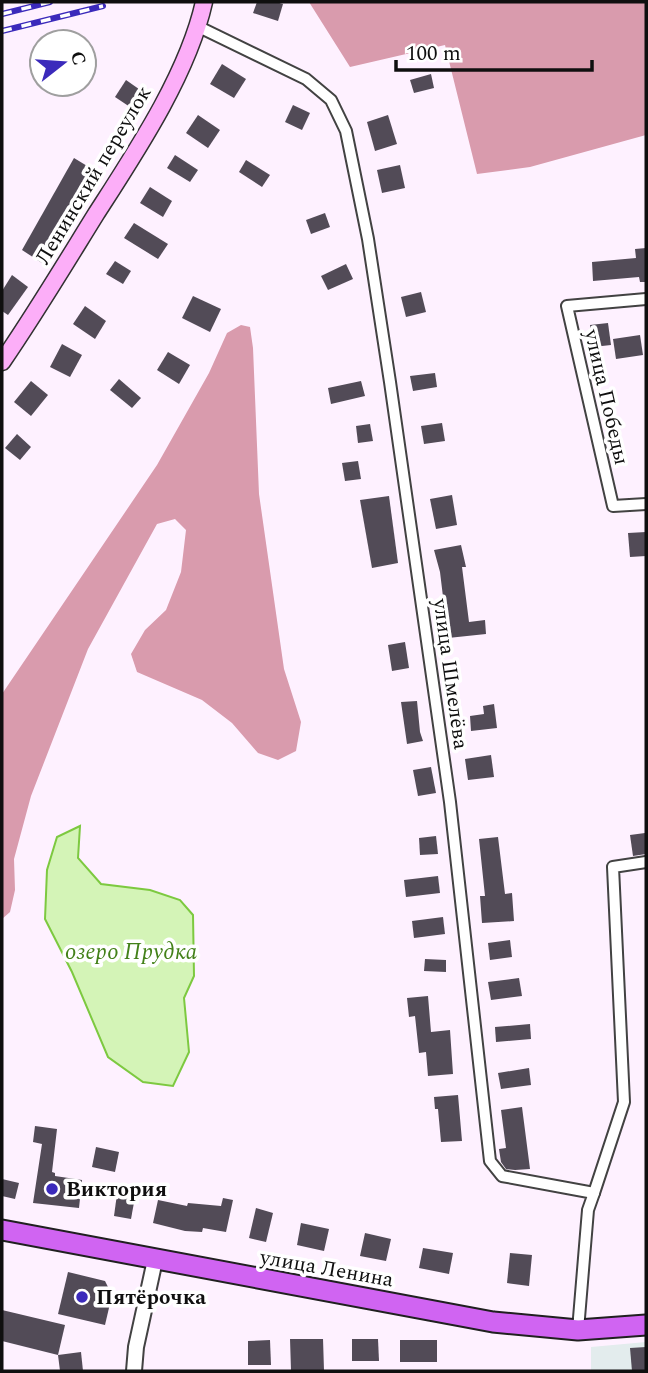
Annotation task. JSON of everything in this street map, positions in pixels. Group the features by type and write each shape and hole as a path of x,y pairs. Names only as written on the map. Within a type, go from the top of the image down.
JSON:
{"highway":[{"name":"улица Ленина","path":"2,1230 493,1322 578,1330 646,1325"}],"main road":[{"name":"Ленинский переулок","path":"2,362 117,181 163,103 199,27 204,2"}],"street":[{"name":"улица Шмелёва","path":"199,27 306,79 331,100 346,131 368,239 450,802 490,1161 502,1177 594,1193"},
{"name":"улица Победы","path":"646,299 566,306 613,506 646,504"},
{"path":"578,1330 588,1210 624,1102 613,867 646,862"},
{"path":"134,1371 136,1347 155,1260"}],"shaded area":[{"path":"309,2 646,2 646,135 530,167 477,174 445,45 350,67"},
{"path":"241,325 250,327 253,348 259,494 284,669 301,722 296,751 278,760 258,753 232,723 202,700 137,672 131,654 145,630 166,610 181,572 186,530 175,519 157,524 88,649 31,796 14,859 15,890 10,912 2,919 2,694 157,465 209,373 227,333"},
{"path":"646,1342 646,1371 591,1371 591,1347"}],"water":[{"name":"озеро Прудка","path":"80,826 78,858 101,884 150,890 180,900 193,915 194,976 184,998 189,1052 173,1086 143,1082 108,1057 72,972 45,919 47,870 57,837"}],"building":[{"path":"257,2 283,4 278,21 253,13"},
{"path":"222,64 246,79 234,98 210,84"},
{"path":"431,74 434,88 414,93 410,80"},
{"path":"126,80 146,94 136,111 115,97"},
{"path":"293,105 310,113 302,130 285,122"},
{"path":"198,115 220,130 208,148 186,133"},
{"path":"388,115 397,144 375,151 367,122"},
{"path":"175,155 198,170 190,182 167,168"},
{"path":"74,158 97,172 42,263 22,250"},
{"path":"246,160 270,175 262,187 239,172"},
{"path":"400,165 405,188 382,193 377,170"},
{"path":"150,187 172,201 163,217 140,203"},
{"path":"325,213 330,227 311,234 306,220"},
{"path":"134,223 168,244 158,259 124,238"},
{"path":"646,248 646,282 640,282 639,277 593,281 592,262 636,258 635,249"},
{"path":"115,261 131,271 123,284 106,274"},
{"path":"346,264 353,279 328,290 321,276"},
{"path":"12,275 28,287 8,315 2,311 2,291"},
{"path":"421,292 426,312 406,317 401,297"},
{"path":"193,296 221,309 210,332 182,318"},
{"path":"85,306 106,321 95,339 73,324"},
{"path":"608,323 611,345 593,347 590,325"},
{"path":"640,335 643,355 616,359 613,339"},
{"path":"62,344 82,355 70,377 50,367"},
{"path":"168,352 190,365 179,384 157,370"},
{"path":"435,373 437,387 413,391 410,376"},
{"path":"119,379 141,398 132,408 110,390"},
{"path":"31,381 48,395 31,416 14,402"},
{"path":"361,381 365,396 331,404 328,388"},
{"path":"442,423 445,441 424,444 421,426"},
{"path":"370,424 373,441 358,443 356,426"},
{"path":"17,434 31,447 20,460 5,448"},
{"path":"358,461 361,479 345,481 342,463"},
{"path":"452,495 457,525 436,529 430,499"},
{"path":"389,496 398,563 372,568 360,500"},
{"path":"646,532 646,556 630,557 628,533"},
{"path":"461,545 466,567 462,567 469,622 485,620 486,634 448,638 440,572 434,550"},
{"path":"405,642 409,668 392,671 388,645"},
{"path":"417,701 423,741 407,744 401,702"},
{"path":"494,704 497,728 471,731 470,716 484,714 483,706"},
{"path":"491,755 494,777 468,780 465,759"},
{"path":"431,767 436,793 418,796 413,770"},
{"path":"645,833 646,854 633,856 630,835"},
{"path":"436,836 438,854 420,855 419,838"},
{"path":"498,837 505,894 512,893 514,921 482,923 480,896 485,896 479,839"},
{"path":"438,876 440,893 406,897 404,880"},
{"path":"443,917 445,934 414,938 412,921"},
{"path":"510,940 512,957 490,960 488,943"},
{"path":"425,959 446,960 446,972 424,971"},
{"path":"519,978 522,996 491,1000 488,982"},
{"path":"428,996 431,1032 450,1030 453,1074 428,1076 426,1052 419,1053 415,1016 409,1017 407,998"},
{"path":"530,1024 531,1039 496,1042 495,1027"},
{"path":"529,1068 531,1085 501,1089 498,1073"},
{"path":"458,1095 462,1141 441,1142 438,1109 435,1109 434,1097"},
{"path":"522,1107 530,1169 506,1169 501,1162 499,1149 506,1148 501,1110"},
{"path":"35,1126 57,1129 52,1172 55,1176 82,1180 79,1208 33,1203 42,1144 33,1142"},
{"path":"96,1147 119,1152 115,1172 92,1167"},
{"path":"2,1179 19,1183 15,1199 2,1196"},
{"path":"117,1194 135,1197 131,1219 114,1216"},
{"path":"223,1198 233,1200 226,1232 203,1228 202,1232 185,1231 153,1223 158,1200 187,1206 188,1203 221,1206"},
{"path":"256,1208 273,1213 266,1242 249,1238"},
{"path":"301,1223 329,1229 324,1251 297,1245"},
{"path":"365,1233 391,1239 386,1261 360,1256"},
{"path":"423,1248 453,1253 449,1274 419,1268"},
{"path":"510,1253 532,1255 529,1286 507,1283"},
{"path":"68,1272 105,1281 112,1295 105,1325 58,1314"},
{"path":"2,1310 65,1325 58,1355 2,1341"},
{"path":"290,1339 323,1339 324,1371 291,1371"},
{"path":"352,1339 378,1339 379,1361 352,1361"},
{"path":"270,1340 271,1365 248,1365 248,1341"},
{"path":"400,1340 437,1340 437,1362 400,1362"},
{"path":"646,1347 646,1371 632,1371 630,1348"},
{"path":"81,1352 83,1371 60,1371 58,1355"}],"railway":[{"path":"2,14 50,2"},
{"path":"2,31 103,6"}],"place":[{"name":"Виктория","path":"52,1189"},
{"name":"Пятёрочка","path":"82,1297"}]}
